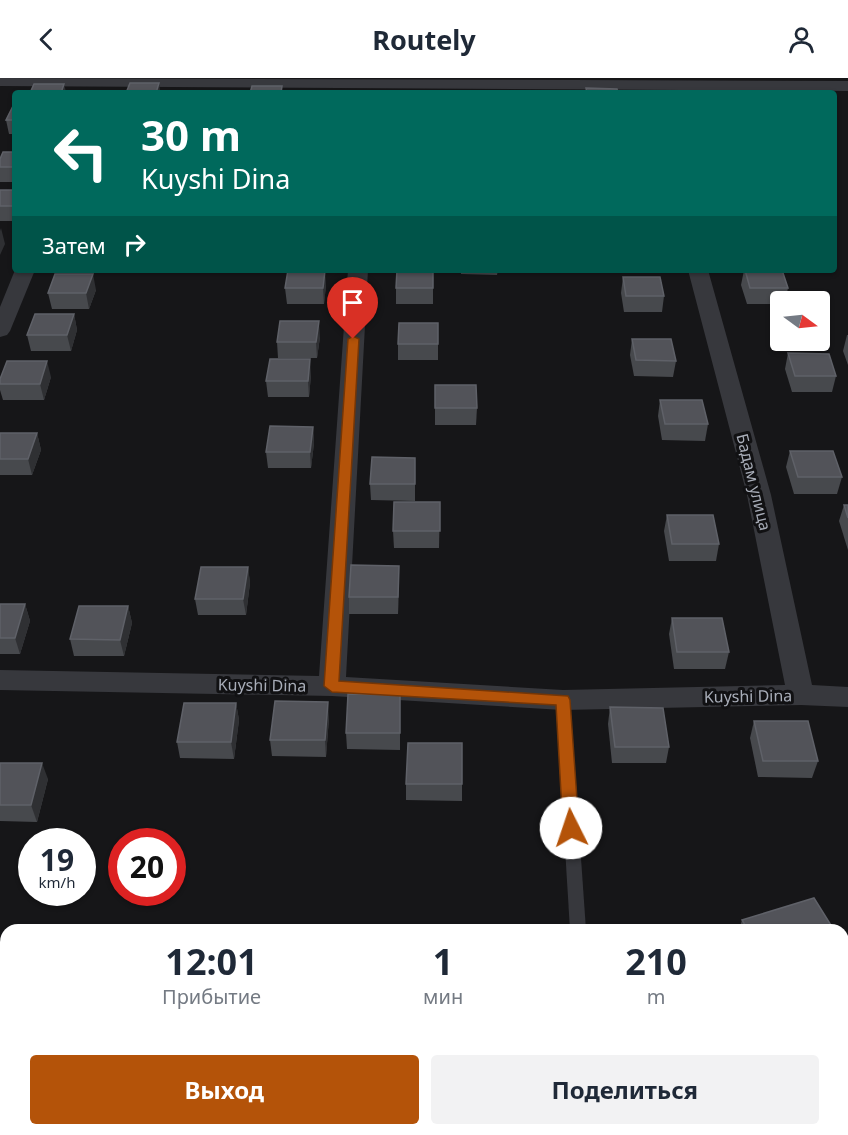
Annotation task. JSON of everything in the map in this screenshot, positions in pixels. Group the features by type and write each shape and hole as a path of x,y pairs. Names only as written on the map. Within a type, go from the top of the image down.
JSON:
{"street":[{"path":"0,81 102,84 848,86"},
{"path":"0,331 24,273"},
{"path":"332,686 358,273"},
{"name":"Бадам улица","path":"699,273 759,495 801,695"},
{"name":"Kuyshi Dina","path":"0,680 332,686 563,700 801,695 848,697"}],"lane":[{"path":"563,700 578,924"}],"building":[{"path":"130,83 159,83 157,90 127,90"},
{"path":"34,84 64,84 62,90 31,90"},
{"path":"252,86 282,86 281,90 251,90"},
{"path":"586,88 617,90 586,90"},
{"path":"12,108 12,120 6,120"},
{"path":"3,152 12,152 12,167 0,167"},
{"path":"0,190 12,190 12,206 0,206"},
{"path":"288,273 325,273 323,288 285,288"},
{"path":"397,273 433,273 433,288 396,288"},
{"path":"746,273 783,273 788,288 750,288"},
{"path":"55,274 93,274 86,293 48,293"},
{"path":"623,277 660,277 664,296 626,296"},
{"path":"35,314 74,314 67,335 27,335"},
{"path":"280,321 319,321 316,342 277,342"},
{"path":"399,323 438,323 438,344 398,344"},
{"path":"632,339 671,339 676,361 636,360"},
{"path":"788,353 829,354 836,376 795,376"},
{"path":"270,359 310,359 308,381 266,381"},
{"path":"7,361 47,361 40,384 0,384"},
{"path":"435,385 476,385 477,408 435,408"},
{"path":"660,400 702,400 708,424 665,424"},
{"path":"270,426 313,427 310,452 266,452"},
{"path":"0,433 37,433 28,459 0,459"},
{"path":"790,451 833,451 842,477 798,477"},
{"path":"372,457 415,458 415,484 370,484"},
{"path":"394,502 440,502 440,531 393,531"},
{"path":"844,505 848,505 848,518"},
{"path":"667,515 713,515 719,544 672,544"},
{"path":"351,565 399,566 398,597 349,597"},
{"path":"201,567 248,567 243,599 195,599"},
{"path":"0,604 25,604 15,638 0,638"},
{"path":"79,606 128,606 120,640 70,639"},
{"path":"672,618 722,618 729,652 677,652"},
{"path":"348,694 400,695 400,733 346,733"},
{"path":"275,701 328,702 325,740 270,740"},
{"path":"184,703 236,703 231,742 177,742"},
{"path":"610,707 663,708 669,747 615,747"},
{"path":"754,721 808,721 818,761 763,761"},
{"path":"408,743 462,743 462,784 406,784"},
{"path":"0,763 42,763 31,805 0,805"},
{"path":"814,898 830,924 744,924 742,920"}],"route":[{"path":"353,339 332,686 563,700 571,828"}]}
